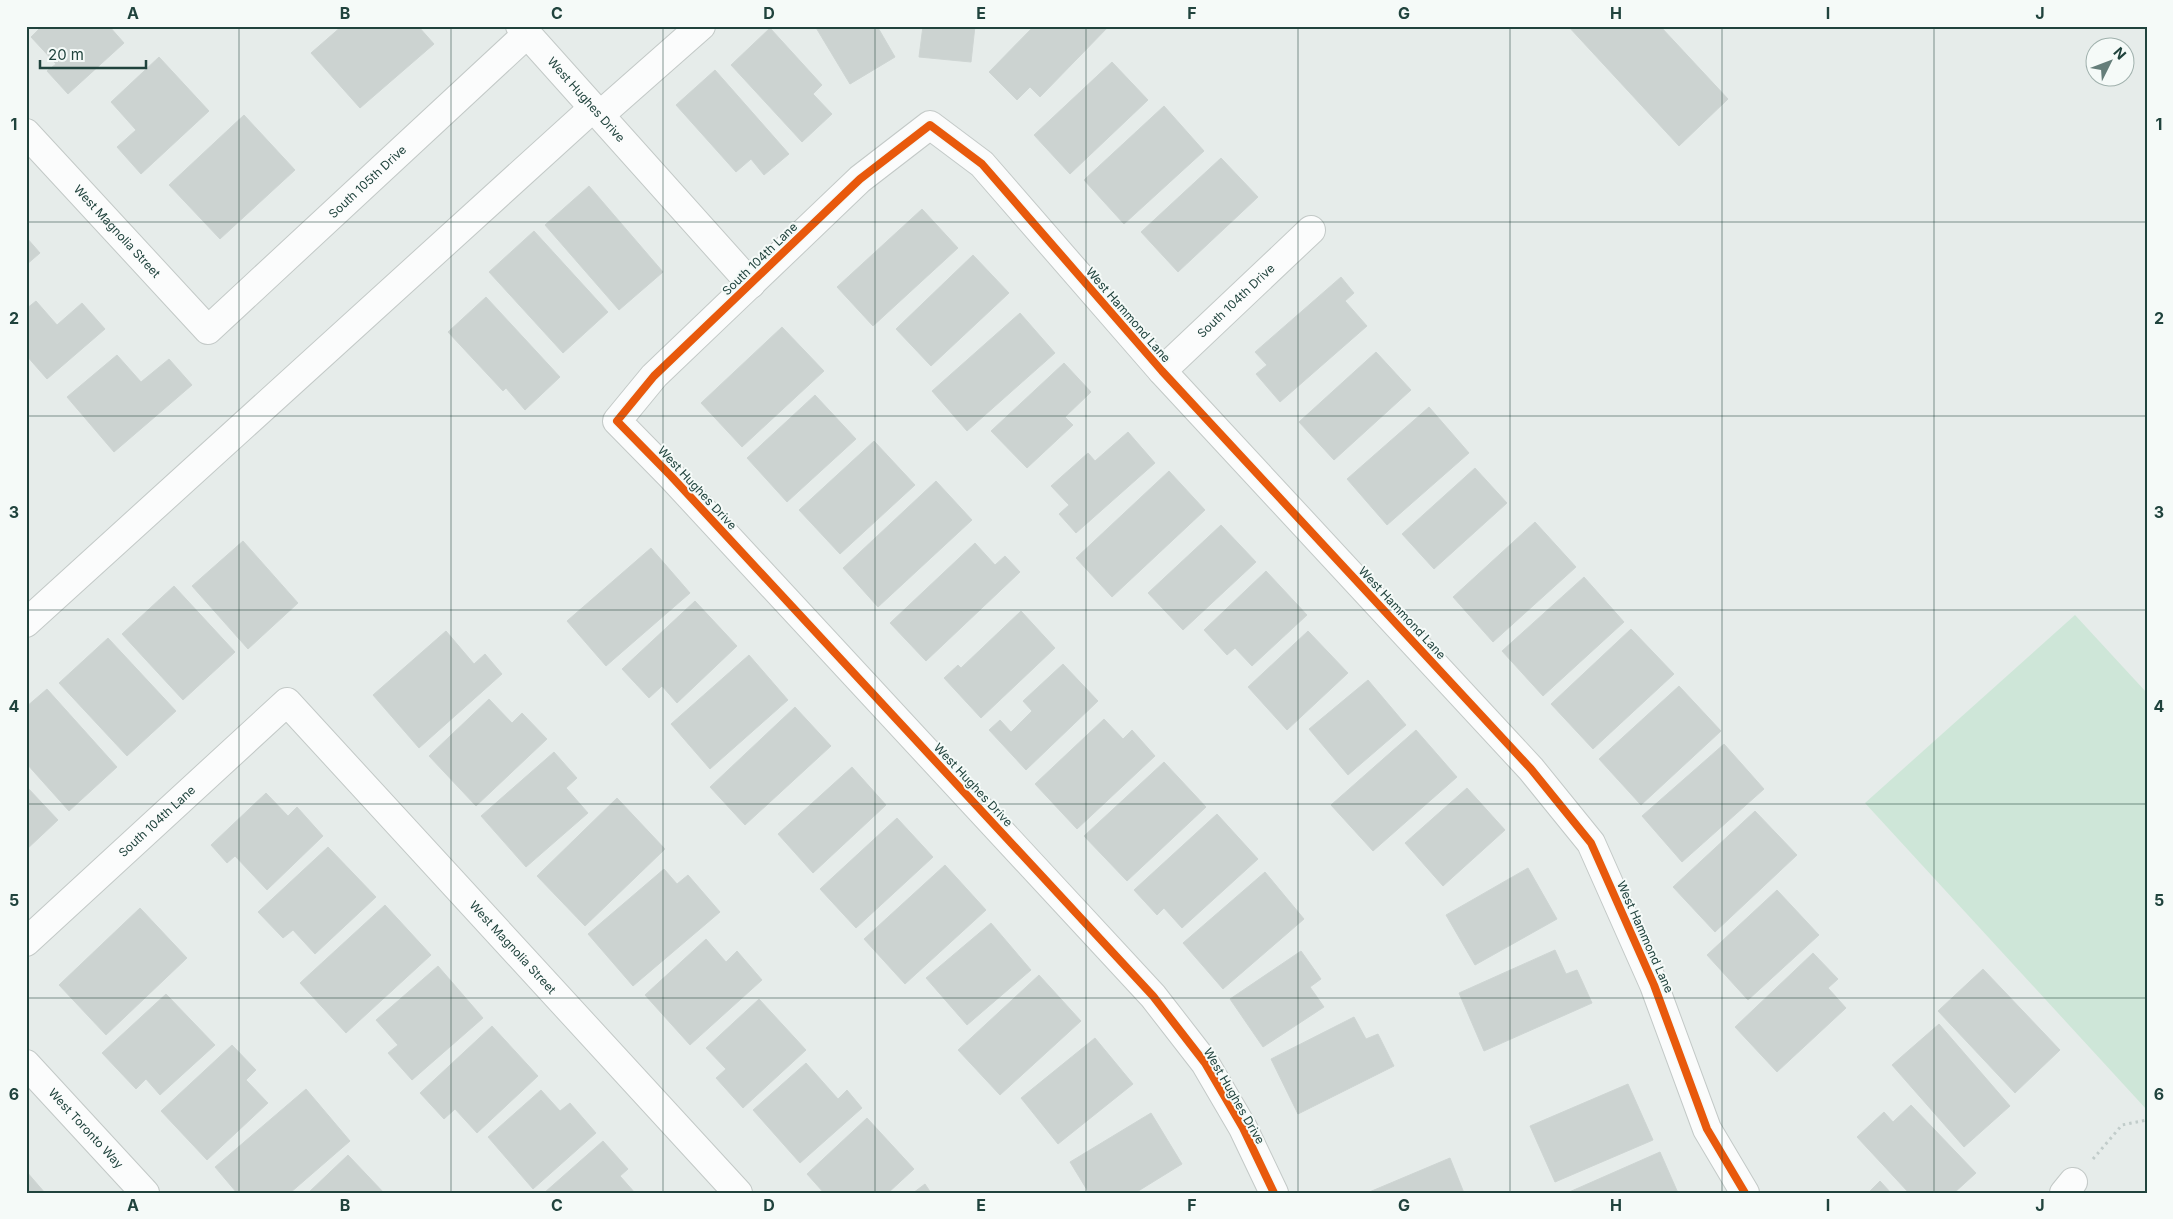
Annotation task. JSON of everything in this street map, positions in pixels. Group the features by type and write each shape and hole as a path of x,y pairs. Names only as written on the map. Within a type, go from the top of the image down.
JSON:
{"street":[{"path":"26,623 597,112 701,26"},
{"name":"West Hughes Drive","path":"524,30 751,284"},
{"name":"South 105th Drive","path":"208,330 524,30"},
{"name":"South 104th Lane","path":"617,421 654,376 860,179 930,125"},
{"name":"West Hammond Lane","path":"930,125 982,164 1162,371 1531,769 1591,843 1654,985 1707,1129 1745,1193"},
{"name":"West Magnolia Street","path":"26,133 208,330"},
{"name":"South 104th Drive","path":"1162,371 1311,230"},
{"name":"West Hughes Drive","path":"617,421 1153,996 1205,1063 1243,1128 1274,1193"},
{"name":"West Magnolia Street","path":"287,702 738,1193"},
{"name":"South 104th Lane","path":"26,942 287,702"},
{"name":"West Toronto Way","path":"26,1064 145,1193"}],"path":[{"path":"2068,1187 2122,1125 2147,1120"}],"green space":[{"path":"2075,615 2147,693 2147,1110 1865,803"}],"building":[{"path":"42,26 109,26 124,43 68,94 47,71 56,64 31,37"},
{"path":"342,26 418,26 434,44 360,108 311,53"},
{"path":"815,26 877,26 895,57 850,84"},
{"path":"923,26 975,26 971,62 919,57"},
{"path":"1034,26 1109,26 1040,97 1030,87 1017,100 989,72"},
{"path":"1568,26 1660,26 1728,99 1679,146"},
{"path":"770,28 822,85 813,94 832,114 802,142 731,65"},
{"path":"159,57 209,111 141,174 117,147 136,130 111,102"},
{"path":"1112,62 1148,100 1070,174 1034,135"},
{"path":"715,70 789,154 764,175 751,159 736,172 676,105"},
{"path":"1164,106 1204,151 1124,224 1084,180"},
{"path":"244,115 295,170 220,239 169,185"},
{"path":"1221,158 1258,197 1178,272 1141,232"},
{"path":"589,186 663,272 619,310 545,225"},
{"path":"922,209 958,248 873,326 837,287"},
{"path":"534,231 608,312 563,353 489,272"},
{"path":"26,237 40,253 26,265"},
{"path":"973,255 1009,293 931,366 896,329"},
{"path":"1341,277 1354,293 1345,301 1367,326 1280,402 1256,374 1267,365 1255,352"},
{"path":"486,297 560,377 525,410 506,388 503,391 448,332"},
{"path":"36,301 57,325 82,303 105,329 47,379 26,355 26,309"},
{"path":"1020,313 1055,353 967,431 932,391"},
{"path":"782,327 824,371 742,447 701,403"},
{"path":"1376,352 1411,390 1334,460 1299,422"},
{"path":"117,355 141,382 169,359 192,385 114,452 67,397"},
{"path":"1064,363 1091,392 1065,417 1073,425 1027,468 991,431"},
{"path":"815,395 856,439 787,502 747,458"},
{"path":"1429,407 1469,453 1387,525 1347,479"},
{"path":"1128,432 1155,463 1076,533 1059,514 1069,505 1051,486 1088,453 1095,461"},
{"path":"874,441 915,485 840,554 799,510"},
{"path":"1475,468 1507,503 1434,569 1402,534"},
{"path":"1169,471 1205,510 1112,597 1076,558"},
{"path":"936,481 972,520 878,607 843,568"},
{"path":"1535,522 1576,567 1493,642 1453,597"},
{"path":"1221,525 1256,562 1183,630 1148,593"},
{"path":"243,541 298,603 248,649 192,586"},
{"path":"975,543 995,565 1005,556 1020,572 926,661 890,623"},
{"path":"651,548 690,593 606,666 567,621"},
{"path":"1266,571 1307,615 1252,666 1235,648 1227,655 1204,630"},
{"path":"1584,577 1624,622 1543,696 1502,651"},
{"path":"174,586 235,652 183,700 122,634"},
{"path":"695,601 737,646 677,703 662,686 649,698 622,669"},
{"path":"1021,611 1055,648 981,718 944,678 958,665 961,668"},
{"path":"1631,629 1674,674 1593,749 1551,704"},
{"path":"446,631 474,664 485,654 502,674 419,748 373,695"},
{"path":"1308,631 1348,673 1287,730 1248,687"},
{"path":"108,638 176,711 127,756 59,683"},
{"path":"749,655 788,700 710,769 671,724"},
{"path":"1063,664 1098,701 1026,770 989,730 1000,720 1011,732 1032,711 1023,701"},
{"path":"1368,680 1406,725 1348,775 1309,729"},
{"path":"1679,686 1721,731 1641,805 1599,759"},
{"path":"47,689 117,767 69,811 26,763 26,707"},
{"path":"489,699 512,723 522,713 547,739 476,806 429,756"},
{"path":"795,707 831,746 745,825 710,787"},
{"path":"1104,719 1123,739 1132,730 1155,756 1077,829 1035,784"},
{"path":"1416,730 1457,777 1373,851 1331,805"},
{"path":"1724,744 1764,789 1682,862 1642,816"},
{"path":"554,752 577,778 566,788 588,813 526,867 481,816"},
{"path":"1164,762 1206,807 1127,881 1084,836"},
{"path":"852,767 886,805 813,873 778,834"},
{"path":"26,786 58,820 26,850"},
{"path":"1467,788 1505,830 1443,886 1405,843"},
{"path":"266,793 288,816 297,807 323,836 267,890 235,856 227,863 211,845"},
{"path":"617,798 665,849 585,926 537,876"},
{"path":"1755,811 1797,855 1715,932 1673,887"},
{"path":"1217,814 1258,859 1182,928 1164,908 1157,915 1134,890"},
{"path":"897,818 933,857 856,928 820,889"},
{"path":"328,847 376,897 315,954 293,930 283,938 258,912"},
{"path":"945,865 986,910 905,984 864,939"},
{"path":"1528,868 1557,919 1475,965 1446,915"},
{"path":"664,869 677,884 688,875 720,912 633,986 588,934"},
{"path":"1265,872 1304,919 1223,989 1183,943"},
{"path":"1777,890 1819,935 1748,1000 1707,955"},
{"path":"385,905 431,955 346,1033 300,983"},
{"path":"140,908 187,958 106,1035 59,985"},
{"path":"991,923 1031,970 967,1025 926,978"},
{"path":"706,939 726,962 737,951 762,980 690,1045 645,995"},
{"path":"1555,950 1566,974 1577,970 1592,1003 1484,1051 1459,993"},
{"path":"1301,951 1321,979 1310,987 1324,1007 1263,1047 1230,999"},
{"path":"1813,953 1838,979 1828,988 1846,1008 1777,1072 1735,1027"},
{"path":"438,966 483,1018 412,1080 388,1053 398,1045 376,1020"},
{"path":"1983,969 2060,1050 2015,1093 1938,1011"},
{"path":"1039,975 1081,1021 1000,1095 958,1050"},
{"path":"166,994 215,1045 160,1095 146,1079 136,1089 102,1053"},
{"path":"759,999 806,1050 743,1108 716,1078 726,1069 706,1048"},
{"path":"1354,1017 1366,1039 1378,1034 1394,1066 1298,1114 1271,1059"},
{"path":"1939,1024 2010,1106 1964,1147 1892,1065"},
{"path":"492,1026 538,1076 477,1133 455,1109 444,1119 420,1093"},
{"path":"1095,1038 1133,1084 1058,1144 1021,1098"},
{"path":"232,1045 256,1070 246,1080 268,1103 207,1160 161,1111"},
{"path":"806,1063 838,1099 847,1090 862,1108 800,1163 753,1110"},
{"path":"1628,1084 1653,1140 1555,1182 1530,1126"},
{"path":"306,1089 350,1141 290,1193 237,1193 215,1167"},
{"path":"541,1090 560,1111 570,1103 596,1133 533,1189 488,1137"},
{"path":"1911,1105 1976,1173 1954,1193 1909,1193 1857,1137 1884,1112 1893,1122"},
{"path":"1151,1113 1182,1164 1135,1193 1089,1193 1070,1162"},
{"path":"867,1118 914,1169 888,1193 824,1193 807,1174"},
{"path":"603,1141 628,1169 620,1176 635,1193 544,1193"},
{"path":"1660,1152 1678,1193 1567,1193"},
{"path":"348,1155 384,1193 308,1193"},
{"path":"1450,1158 1464,1193 1367,1193"},
{"path":"26,1171 45,1193 26,1193"},
{"path":"1880,1181 1891,1193 1868,1193"},
{"path":"925,1184 931,1193 913,1193"}],"cycle path":[{"path":"1274,1193 1243,1128 1205,1063 1153,996 671,476 617,421 654,376 860,179 930,125 982,164 1162,371 1531,769 1591,843 1654,985 1707,1129 1745,1193"}]}
